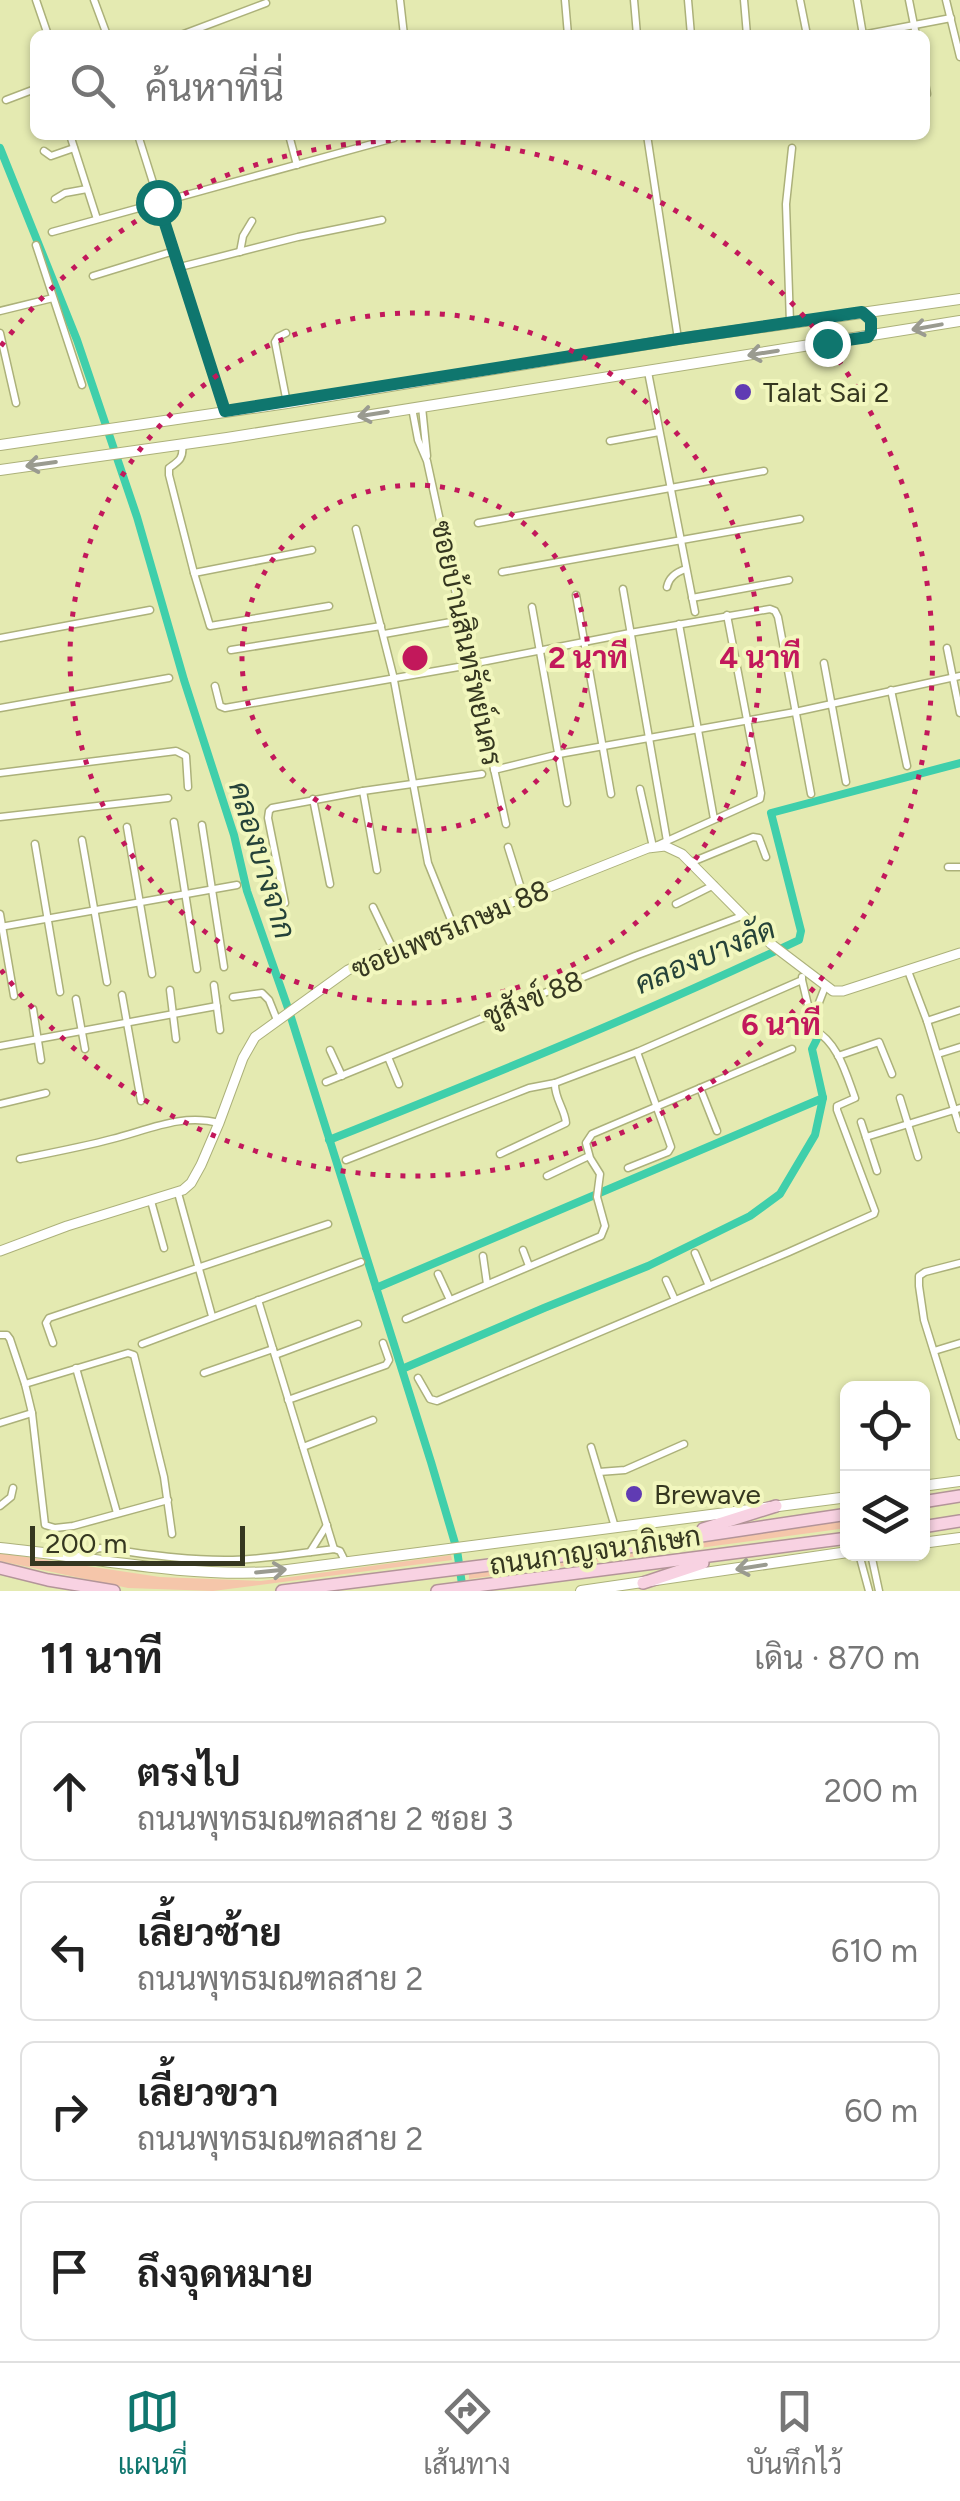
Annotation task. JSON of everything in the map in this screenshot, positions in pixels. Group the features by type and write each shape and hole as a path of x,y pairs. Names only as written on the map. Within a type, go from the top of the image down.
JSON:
{"highway":[{"path":"930,1501 960,1496"},
{"path":"670,1540 776,1506"},
{"name":"ถนนกาญจนาภิเษก","path":"282,1591 840,1515"},
{"path":"930,1527 960,1521"},
{"path":"930,1528 960,1530"},
{"name":"ถนนกาญจนาภิเษก","path":"437,1591 840,1539"},
{"path":"643,1583 726,1556"},
{"path":"0,1568 114,1591"}],"main road":[{"path":"0,445 960,299"},
{"path":"894,309 885,316 884,324 894,332"},
{"path":"862,312 872,322 868,337"},
{"path":"0,470 960,321"},
{"path":"930,1485 960,1480"},
{"path":"0,1548 136,1566 243,1574 840,1498"},
{"path":"930,1541 960,1538"},
{"path":"581,1591 840,1553"}],"street":[{"path":"36,0 46,30"},
{"path":"94,0 104,30"},
{"path":"400,0 403,30"},
{"path":"566,0 568,30"},
{"path":"634,0 637,30"},
{"path":"688,0 691,30"},
{"path":"744,0 747,30"},
{"path":"800,0 806,30"},
{"path":"857,0 862,30"},
{"path":"909,0 915,30"},
{"path":"946,0 960,57"},
{"path":"195,30 266,4"},
{"path":"888,30 951,18"},
{"path":"6,100 30,91"},
{"path":"72,140 97,219"},
{"path":"139,140 225,411"},
{"path":"290,140 297,166"},
{"path":"52,232 387,140"},
{"path":"648,140 678,339"},
{"path":"44,151 51,156 74,148"},
{"path":"790,323 786,204 792,148"},
{"path":"55,199 87,189"},
{"path":"180,267 382,220"},
{"path":"240,252 252,221"},
{"path":"36,245 82,386"},
{"path":"92,276 174,252"},
{"path":"0,311 53,298"},
{"path":"0,333 16,403"},
{"path":"286,333 275,342 287,402"},
{"path":"648,372 695,612"},
{"name":"ซอยบ้านสินทรัพย์นคร","path":"417,408 468,665 506,824"},
{"path":"610,441 659,432"},
{"path":"182,444 183,454 170,468 170,475 210,626 329,606"},
{"path":"478,523 764,471"},
{"path":"502,572 800,518"},
{"path":"356,529 393,679 428,863 453,926"},
{"path":"194,572 312,550"},
{"path":"667,587 675,574 686,569"},
{"path":"692,598 789,580"},
{"path":"623,589 667,841"},
{"path":"576,595 611,794"},
{"path":"532,607 567,803"},
{"path":"214,686 220,706 225,708 770,609 775,611 811,794"},
{"path":"0,638 150,610"},
{"path":"655,846 760,799 727,615"},
{"path":"231,650 462,620"},
{"path":"678,624 714,820"},
{"path":"947,648 956,676 960,713"},
{"path":"824,663 846,782"},
{"path":"494,770 559,754 796,712 956,676"},
{"path":"0,708 170,678"},
{"path":"891,690 906,766"},
{"path":"0,773 176,751 186,756 188,786"},
{"path":"284,903 268,811 272,808 362,790 482,774"},
{"path":"640,789 655,846"},
{"path":"362,790 377,870"},
{"path":"0,817 168,798"},
{"path":"313,799 330,884"},
{"path":"174,822 197,969"},
{"path":"202,825 224,966"},
{"path":"127,826 152,974"},
{"path":"692,862 754,836 759,838 766,857"},
{"path":"82,840 107,982"},
{"path":"35,844 60,992"},
{"path":"655,846 673,848 692,862 802,975 833,991 960,953"},
{"name":"ซอยเพชรเกษม 88","path":"178,1193 191,1183 220,1123 249,1045 255,1036 296,1006 348,970 655,846"},
{"path":"508,847 524,898"},
{"path":"948,867 960,866"},
{"path":"1,927 237,885"},
{"path":"676,904 714,885"},
{"path":"373,907 393,950"},
{"path":"0,914 14,996"},
{"name":"ชูสังข์ 88","path":"326,1082 742,916"},
{"path":"908,971 957,1108 960,1128"},
{"path":"418,1378 430,1399 437,1401 874,1214 837,1110 837,1106 855,1098 838,1056 826,1038 814,1030 802,975"},
{"path":"346,1160 529,1088 555,1083 638,1052 802,975"},
{"path":"214,985 220,1030"},
{"path":"812,1020 825,987"},
{"path":"170,990 176,1039"},
{"path":"233,997 262,993 280,1018"},
{"path":"122,996 141,1101"},
{"path":"76,999 85,1048"},
{"path":"0,1046 217,1006"},
{"path":"32,1009 41,1060"},
{"path":"927,1020 960,1010"},
{"path":"838,1056 879,1042 892,1074"},
{"path":"938,1054 960,1047"},
{"path":"406,1319 601,1236 605,1226 597,1194 600,1174 586,1143 592,1134 792,1048"},
{"path":"330,1050 342,1076"},
{"path":"628,1168 670,1150 638,1052"},
{"path":"388,1057 399,1084"},
{"path":"500,1154 566,1123 555,1083"},
{"path":"700,1088 717,1131"},
{"path":"0,1104 46,1092"},
{"path":"900,1098 918,1157"},
{"path":"866,1136 957,1108"},
{"path":"20,1159 170,1122 220,1123"},
{"path":"861,1122 877,1171"},
{"path":"547,1176 590,1156"},
{"path":"0,1251 67,1226 178,1193 212,1316"},
{"path":"150,1201 164,1248"},
{"path":"52,1344 46,1323 49,1318 328,1224"},
{"path":"523,1250 529,1266"},
{"path":"695,1253 708,1286"},
{"path":"484,1256 487,1284"},
{"path":"142,1344 361,1262"},
{"path":"960,1263 924,1272 919,1276 918,1286 924,1320 960,1436"},
{"path":"438,1274 450,1300"},
{"path":"666,1280 675,1300"},
{"path":"258,1300 334,1549"},
{"path":"204,1373 358,1324"},
{"path":"0,1335 10,1339 32,1413 45,1525 73,1526 168,1500"},
{"path":"288,1400 386,1365 389,1360 383,1343"},
{"path":"934,1351 960,1344"},
{"path":"25,1384 128,1353 134,1355 168,1500 172,1534"},
{"path":"76,1368 117,1513"},
{"path":"0,1423 32,1413"},
{"path":"302,1446 373,1420"},
{"path":"599,1472 625,1470 684,1444"},
{"path":"591,1448 615,1527"},
{"path":"0,1506 11,1497 13,1488"},
{"path":"310,1552 328,1524"},
{"path":"82,1558 100,1548 228,1560 334,1549 340,1551 344,1561"},
{"path":"136,1553 136,1566"},
{"path":"861,1561 869,1591"},
{"path":"873,1561 879,1591"}],"shaded area":[{"path":"840,1521 840,1529 469,1579 469,1574"},
{"path":"0,1553 160,1577 261,1581 451,1555 452,1560 213,1591 128,1588 0,1561"}],"waterway":[{"name":"คลองบางจาก","path":"0,148 77,340 137,517 234,835 247,891 289,1011 431,1462 457,1550 463,1591"},
{"name":"คลองบางลัด","path":"329,1140 624,1019 799,940 801,931 771,813 960,763"},
{"path":"376,1288 823,1098 812,1049 817,1039"},
{"path":"402,1369 648,1266 750,1216 780,1194 815,1135 823,1098"}],"place":[{"name":"Talat Sai 2","path":"743,392"},
{"name":"Brewave","path":"634,1494"}],"route":[{"path":"158,202 225,411 862,312 871,320 868,337 827,343"}]}
